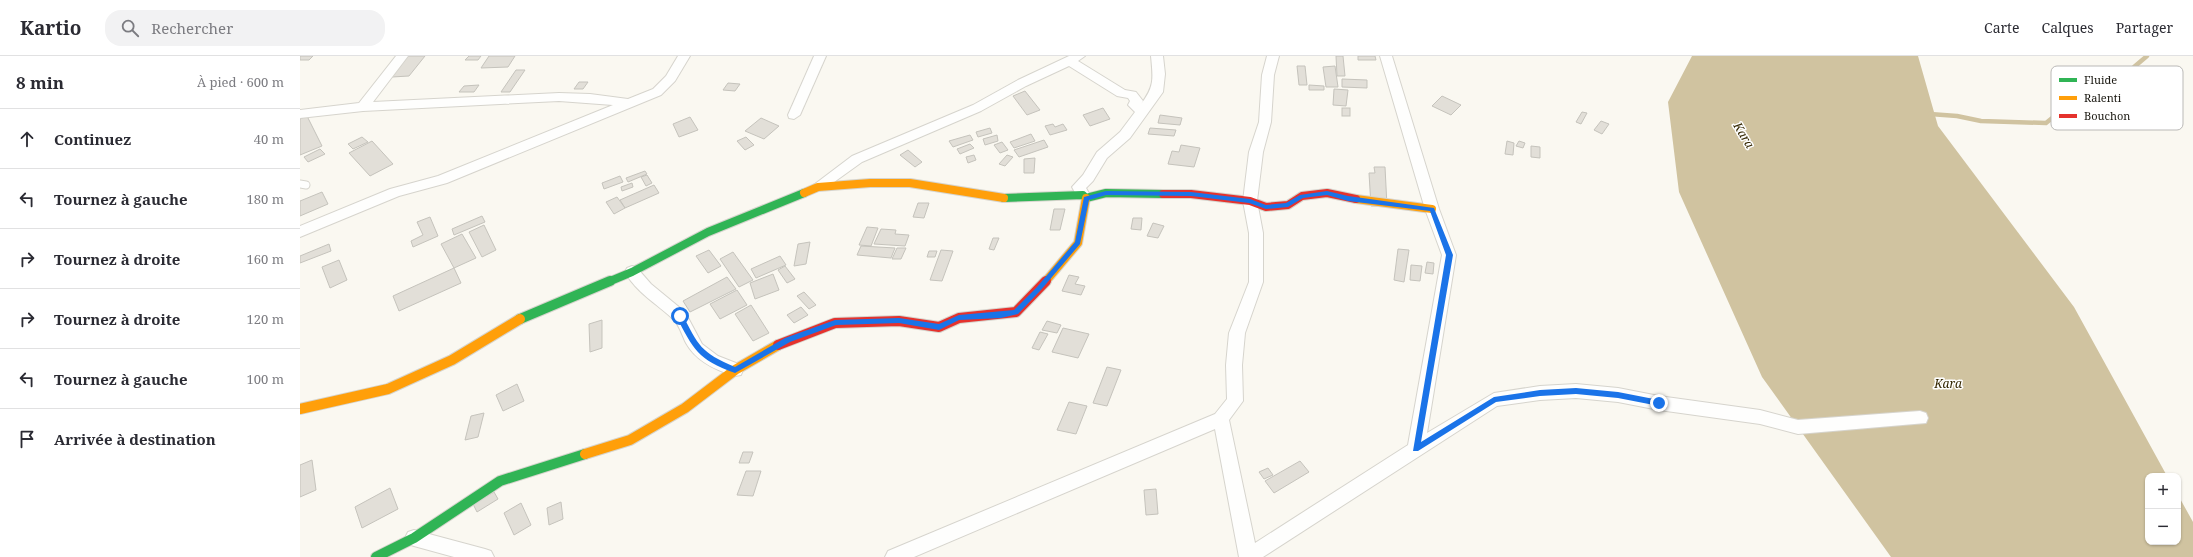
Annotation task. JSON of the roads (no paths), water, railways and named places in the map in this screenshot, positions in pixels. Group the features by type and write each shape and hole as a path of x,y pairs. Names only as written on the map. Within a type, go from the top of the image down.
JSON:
{"street":[{"path":"363,108 402,56"},
{"path":"300,232 395,192 442,180 657,92 670,78 684,56"},
{"path":"794,115 820,56"},
{"path":"376,557 414,538 500,481 630,440 685,408 735,370 787,340 835,323 887,320 939,327 959,318 1001,315 1016,312 1039,289 1078,243 1084,196 1079,187 1088,178 1102,155 1125,135 1157,92 1159,74 1157,56"},
{"path":"894,557 1221,419 1235,401 1234,365 1237,333 1256,282 1256,233 1250,201 1256,152 1265,122 1268,75 1274,56"},
{"path":"1386,56 1432,209 1449,255 1416,449"},
{"path":"300,409 388,389 452,360 519,319 632,272 708,232 818,187 857,159 977,108 1022,83 1075,59 1121,93 1132,95 1137,101 1134,105 1143,111"},
{"path":"300,114 363,108 559,97 590,98 627,103"},
{"path":"818,187 870,183 910,183 1006,198 1084,196 1106,193 1191,194 1250,201 1266,207 1288,205 1302,196 1327,193 1348,198 1432,209"},
{"path":"632,272 646,288 680,316 697,348 712,360 735,370"},
{"path":"1248,557 1494,400 1540,393 1576,391 1618,395 1659,403 1760,417 1798,427 1920,418"},
{"path":"1221,419 1248,557"},
{"path":"414,538 485,557"}],"water":[{"name":"Kara","path":"1692,56 1918,56 1938,126 2074,307 2165,473 2145,473 2145,545 2181,545 2181,500 2193,522 2193,557 1891,557 1762,377 1679,192 1668,102"}],"waterway":[{"path":"2135,66 2147,56"},
{"path":"1930,114 1957,116 1981,121 2046,123 2051,119"}]}
